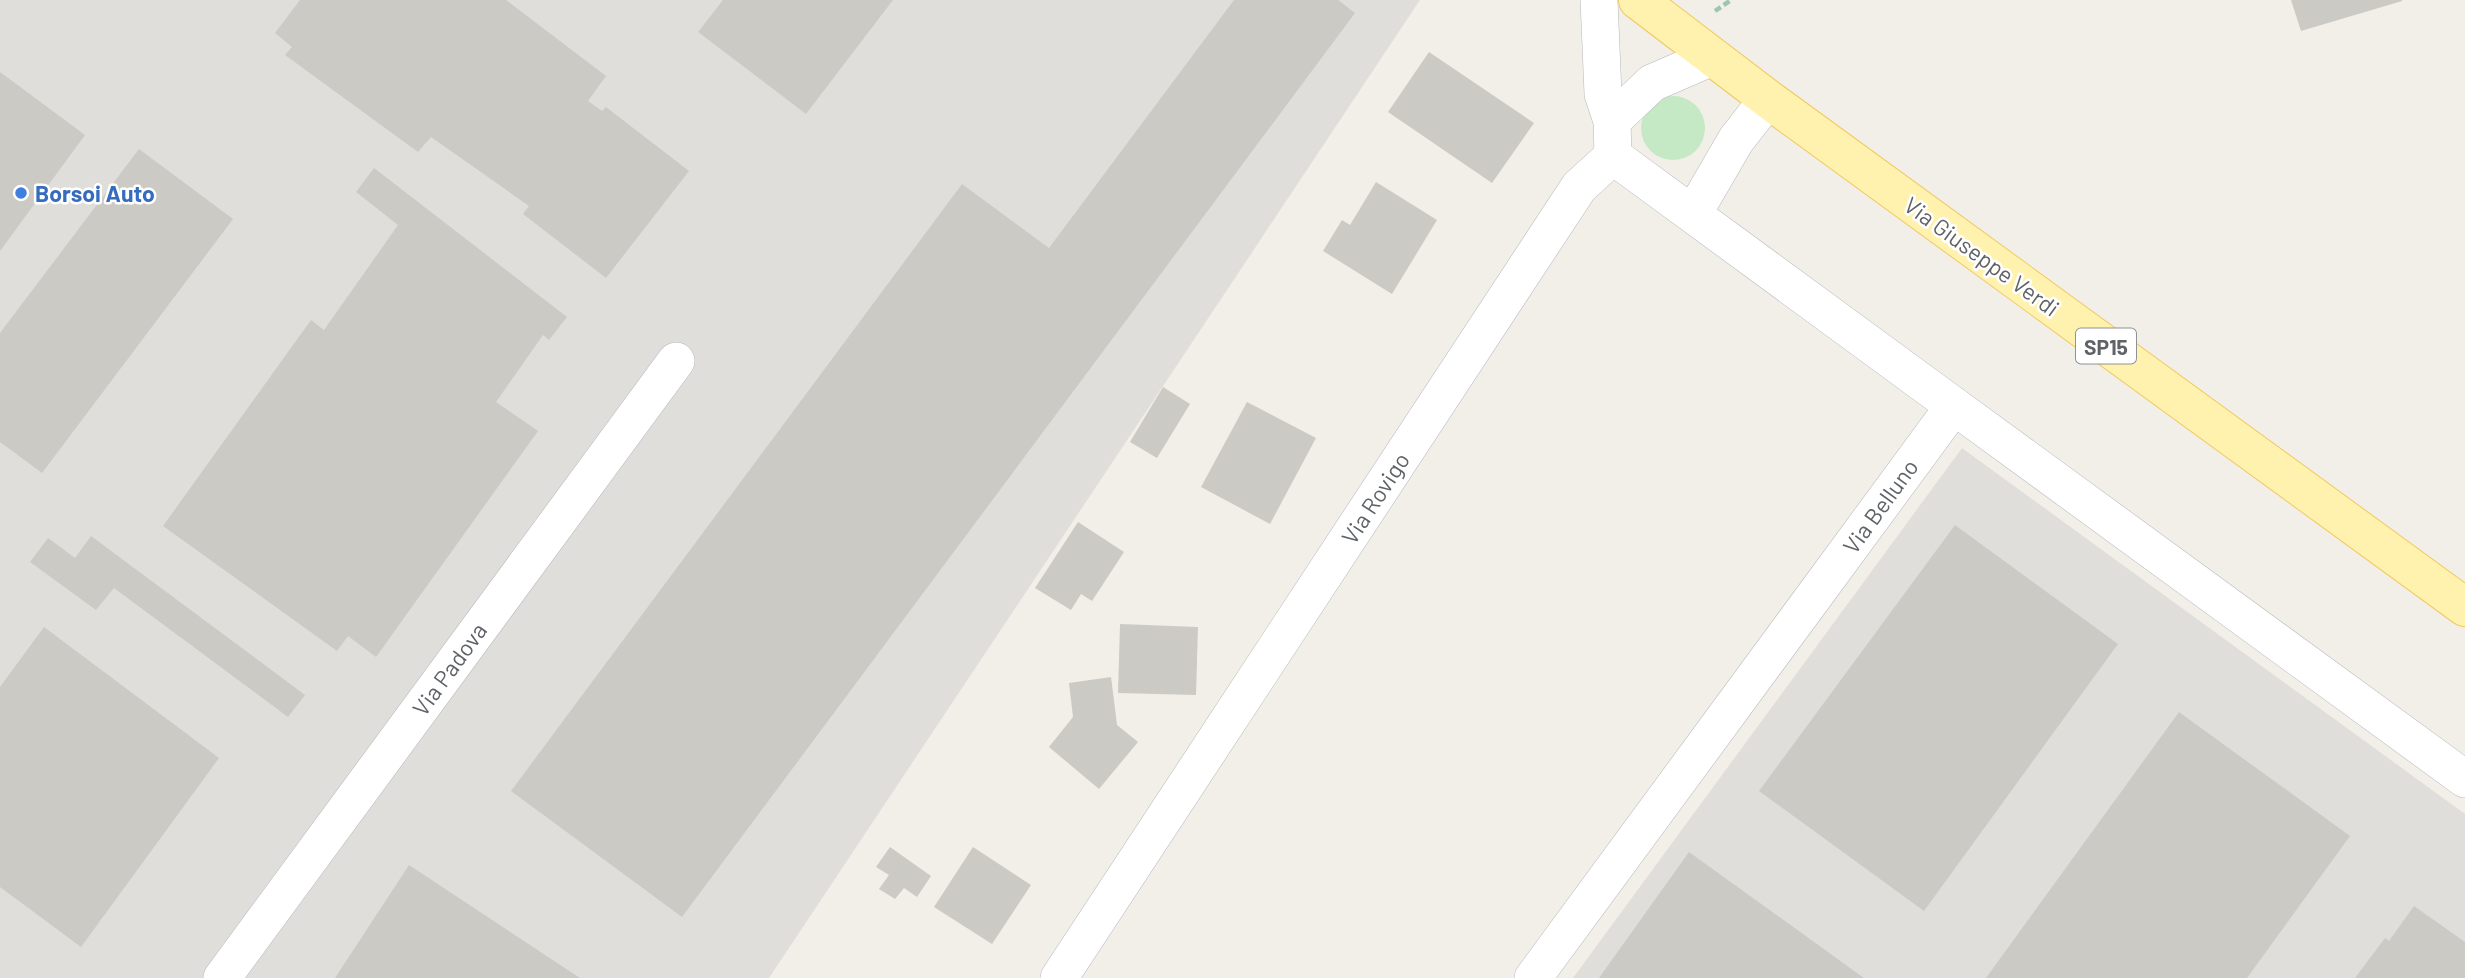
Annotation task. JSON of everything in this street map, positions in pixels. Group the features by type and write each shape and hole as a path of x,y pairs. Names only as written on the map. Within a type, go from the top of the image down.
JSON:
{"main road":[{"name":"Via Giuseppe Verdi","path":"1638,0 1768,99 2465,607"}],"street":[{"path":"1599,0 1603,94 1612,138 1693,214 2465,779"},
{"name":"Via Rovigo","path":"1059,978 1612,138 1652,83 1712,57"},
{"path":"1693,214 1737,140 1768,99"},
{"name":"Via Padova","path":"222,978 676,361"},
{"name":"Via Belluno","path":"1533,978 1954,406"}],"shaded area":[{"path":"0,0 1420,0 769,978 0,978"},
{"path":"1962,448 2465,814 2465,978 1573,978"}],"green space":[{"path":"1673,96 1685,98 1696,105 1703,116 1703,140 1696,151 1685,158 1673,160 1661,158 1650,151 1643,140 1641,128 1643,116 1650,105 1661,98"}],"building":[{"path":"300,0 506,0 606,76 588,101 602,111 606,107 689,171 606,278 523,214 529,206 431,137 418,152 285,55 292,47 275,33"},
{"path":"723,0 893,0 806,114 698,32"},
{"path":"1234,0 1338,0 1355,13 682,917 511,791 962,184 1049,248"},
{"path":"2291,0 2402,0 2402,1 2301,31"},
{"path":"1429,52 1534,123 1492,183 1388,112"},
{"name":"Borsoi Auto","path":"0,72 85,135 0,251"},
{"path":"139,149 233,219 42,473 0,442 0,333"},
{"path":"374,168 567,317 549,340 543,335 496,402 538,431 376,657 348,636 337,651 163,526 311,320 324,330 398,225 356,192"},
{"path":"1376,182 1437,220 1392,294 1323,251 1342,220 1350,225"},
{"path":"1163,387 1190,404 1157,458 1130,442"},
{"path":"1247,402 1316,438 1270,524 1201,487"},
{"path":"1078,522 1124,552 1092,601 1081,594 1071,610 1035,588"},
{"path":"1955,525 2118,644 1924,911 1759,791"},
{"path":"91,536 305,695 288,717 114,588 96,610 30,562 48,538 75,558"},
{"path":"1120,624 1198,627 1196,695 1118,693"},
{"path":"44,627 219,758 81,947 0,887 0,687"},
{"path":"1111,677 1117,725 1138,742 1099,789 1049,747 1073,717 1069,683"},
{"path":"2179,712 2350,836 2247,978 1986,978"},
{"path":"890,847 931,876 917,897 904,888 895,899 879,889 889,875 876,867"},
{"path":"973,847 1031,885 992,944 934,907"},
{"path":"1689,852 1864,978 1599,978"},
{"path":"409,865 580,978 335,978"},
{"path":"2414,906 2465,942 2465,978 2355,978 2385,938 2389,941"}],"place":[{"name":"Borsoi Auto","path":"21,193"}]}
